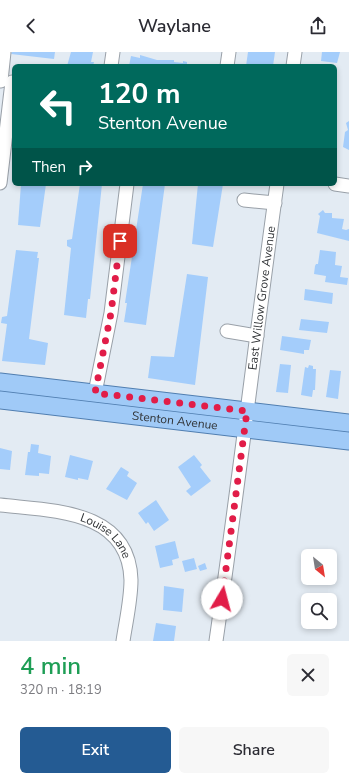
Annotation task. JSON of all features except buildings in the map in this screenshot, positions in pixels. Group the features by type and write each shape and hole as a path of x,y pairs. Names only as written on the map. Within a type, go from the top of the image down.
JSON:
{"main road":[{"name":"Stenton Avenue","path":"0,382 349,423"},
{"name":"Stenton Avenue","path":"0,400 349,441"}],"street":[{"path":"0,183 7,82 4,52"},
{"path":"111,64 113,52"},
{"path":"227,64 229,52"},
{"path":"293,64 295,52"},
{"path":"337,184 349,186"},
{"path":"95,393 111,313 127,186"},
{"name":"East Willow Grove Avenue","path":"216,641 246,429 247,411 277,186"},
{"path":"244,200 274,203"},
{"path":"227,331 257,336"},
{"name":"Louise Lane","path":"0,505 80,516 98,523 112,535 123,550 130,572 130,596 123,641"}],"route":[{"path":"120,241 111,313 95,393 247,411 246,429 222,599"}]}
